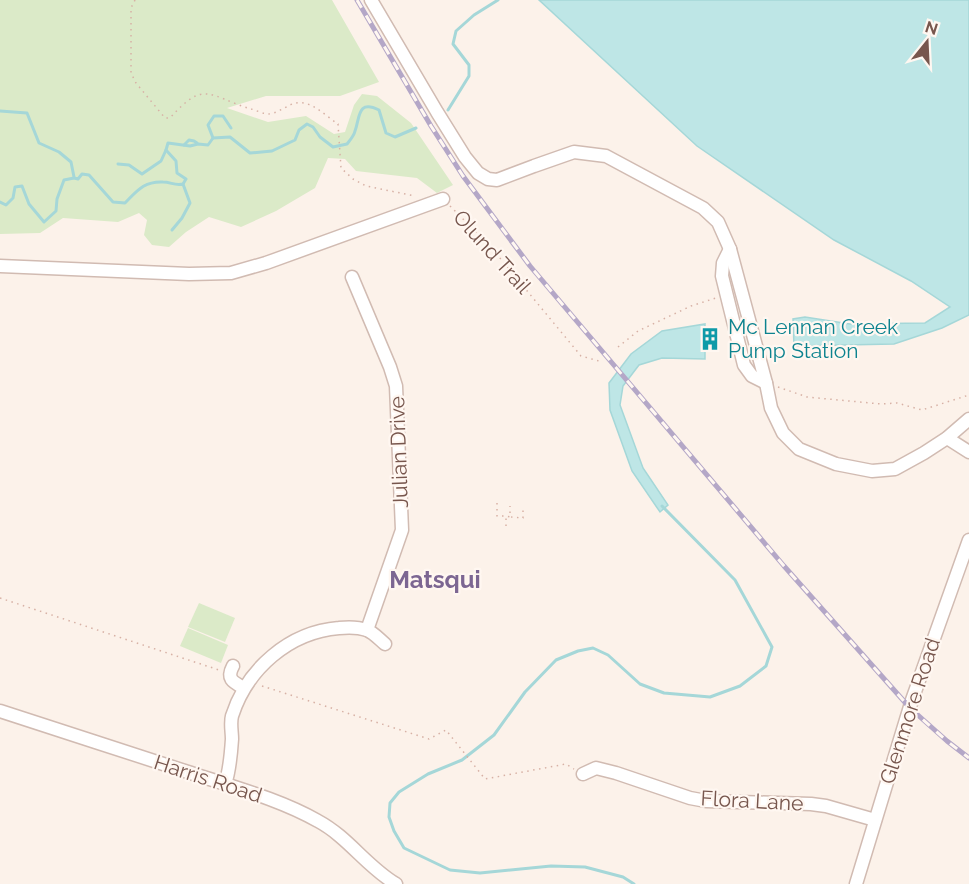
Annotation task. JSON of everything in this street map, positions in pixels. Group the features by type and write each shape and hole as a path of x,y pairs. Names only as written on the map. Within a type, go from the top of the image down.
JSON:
{"street":[{"path":"371,0 465,157 478,173 488,180 497,180 574,152 606,156 703,208 718,222 730,249 771,408 783,433 799,449 837,464 872,471 895,469 924,453 969,419"},
{"path":"0,266 189,274 231,273 267,263 443,199"},
{"path":"730,249 723,263 722,276 744,365 752,376 766,383"},
{"name":"Julian Drive","path":"352,278 390,367 397,398 402,530 367,630"},
{"path":"946,438 969,452"},
{"name":"Glenmore Road","path":"856,884 912,700 969,540"},
{"path":"225,784 229,772 232,742 231,719 246,685 258,669 275,654 313,633 328,629 350,627 367,630 384,644"},
{"path":"231,670 231,678 236,683 246,685"},
{"name":"Harris Road","path":"0,711 291,807 321,822 348,843 384,877 396,884"},
{"name":"Flora Lane","path":"583,774 596,768 706,801 810,804 826,806 875,820"}],"path":[{"path":"135,0 131,8 131,73 136,83 165,118 170,118 184,103 196,95 210,93 268,114 297,102 306,102 338,124 341,168 366,186 419,197"},
{"name":"Olund Trail","path":"443,199 490,246 581,356 599,361"},
{"path":"618,347 638,331 691,306 726,295"},
{"path":"766,383 807,397 881,404 897,403 922,410 969,395"},
{"path":"497,503 497,516 523,518 523,509"},
{"path":"506,526 510,506"},
{"path":"0,598 218,670 231,670"},
{"path":"246,685 429,739 446,730 485,779 566,764 583,774"}],"green space":[{"path":"0,0 332,0 379,82 340,96 266,96 227,108 268,122 306,116 334,134 345,132 354,105 362,94 377,96 411,123 453,185 437,193 417,178 356,171 345,159 328,158 315,188 276,211 241,227 209,217 169,247 152,245 144,235 147,220 139,213 118,222 63,218 40,233 0,234"},
{"path":"199,603 235,618 225,642 188,627"},
{"path":"188,628 228,645 221,663 180,646"}],"water":[{"path":"539,0 969,0 969,315 942,328 894,344 794,346 793,319 805,317 850,324 925,323 950,307 911,281 834,240 697,146"},
{"path":"705,324 705,359 662,358 639,365 623,386 620,405 643,468 668,505 660,512 632,471 610,410 609,383 631,354 662,331"}],"waterway":[{"path":"448,110 469,76 469,65 453,44 456,31 474,15 498,0"},
{"path":"0,202 6,205 13,198 15,187 22,186 29,204 44,222 56,211 57,199 64,180 78,179 82,174 89,175 113,202 125,203 141,188 151,183 183,184 186,179 177,173 176,161 166,150 168,143 190,146 208,145 213,138 230,137 250,153 272,151 295,140 299,130 307,124 333,147 347,144 352,138 363,108 367,107 379,110 386,133 395,137 416,128"},
{"path":"0,111 27,113 39,143 59,152 71,162 74,177"},
{"path":"213,138 208,125 214,116 223,116 231,128"},
{"path":"184,145 189,140 197,143"},
{"path":"118,164 129,165 142,174 161,161 166,150"},
{"path":"172,230 190,203 183,184"},
{"path":"634,884 623,877 585,867 551,866 480,873 450,870 404,848 389,817 390,803 399,792 428,774 462,760 494,735 525,692 556,660 578,651 593,648 608,655 640,684 664,693 710,697 740,686 766,666 772,647 735,580 662,506"}],"railway":[{"path":"357,0 463,176 530,266 784,566 910,708 969,758"}],"place":[{"name":"Mc Lennan Creek Pump Station","path":"710,339"}],"district":[{"name":"Matsqui","path":"435,580"}]}
